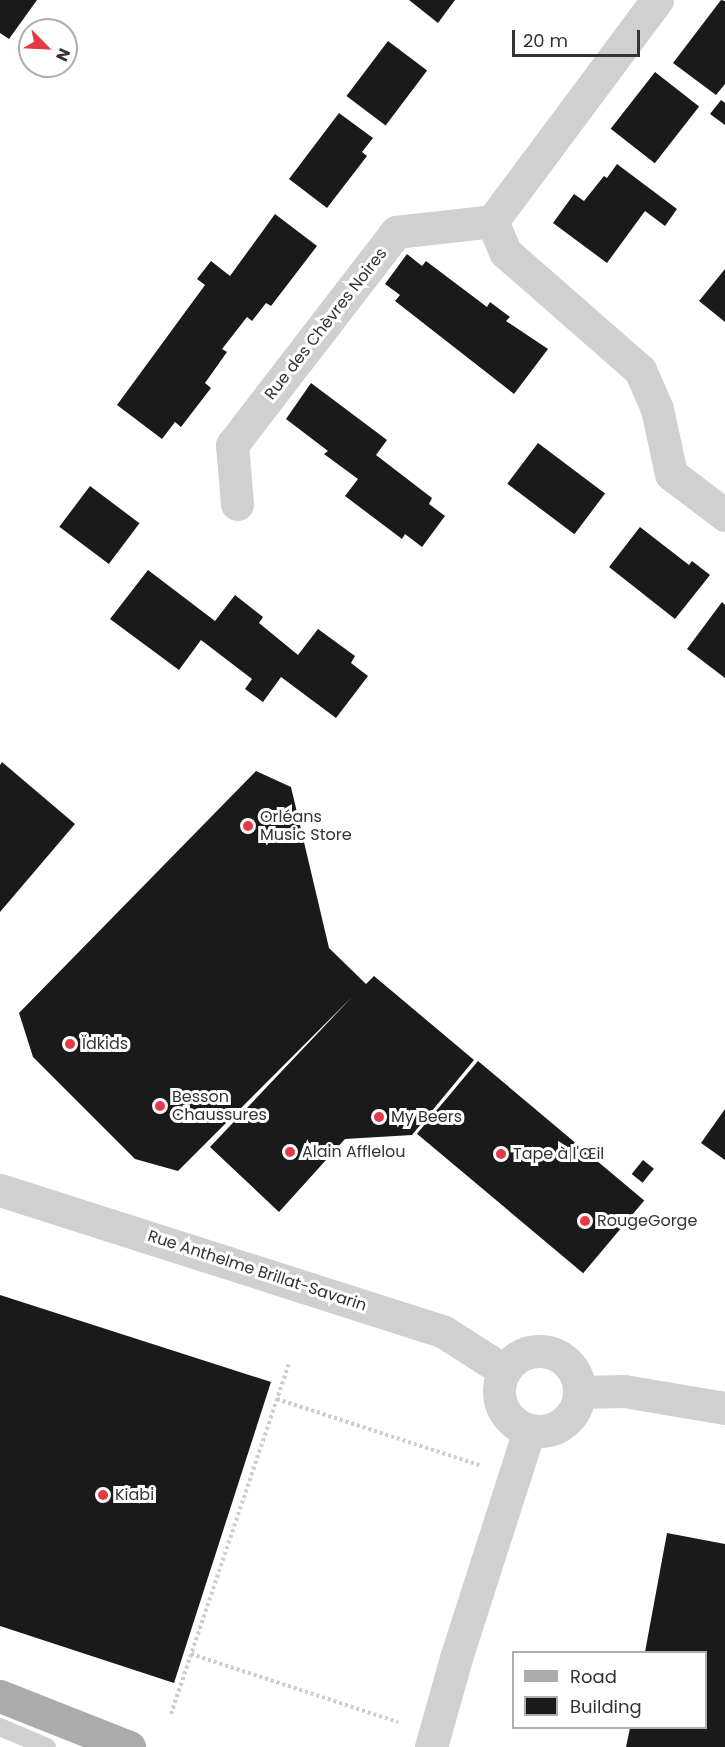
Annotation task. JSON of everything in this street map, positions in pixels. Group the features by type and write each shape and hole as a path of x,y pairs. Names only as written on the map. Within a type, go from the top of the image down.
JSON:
{"main road":[{"path":"0,1696 129,1747"}],"street":[{"path":"657,0 492,221 504,252 640,370 657,409 670,474 725,515"},
{"name":"Rue des Chèvres Noires","path":"237,504 232,446 396,232 492,221"},
{"name":"Rue Anthelme Brillat-Savarin","path":"0,1190 444,1332 505,1371"},
{"path":"532,1351 555,1354 573,1369 580,1392 578,1404 563,1423 541,1432 529,1430 508,1417 502,1407 500,1382 505,1371 521,1355 532,1351"},
{"path":"580,1392 624,1392 725,1408"},
{"path":"431,1747 456,1658 529,1430"}],"lane":[{"path":"0,1727 47,1747"}],"path":[{"path":"171,1714 289,1363"},
{"path":"277,1399 486,1467"},
{"path":"191,1654 402,1723"}],"building":[{"path":"0,0 37,0 24,18 18,18 18,26 9,39 0,33"},
{"path":"409,0 455,0 438,23"},
{"path":"721,0 725,1 725,84 716,95 673,63"},
{"path":"388,41 427,70 386,126 346,96"},
{"path":"655,72 699,106 655,163 611,129"},
{"path":"721,100 725,103 725,125 710,114"},
{"path":"339,113 373,138 362,152 367,156 327,208 289,179"},
{"path":"617,164 677,209 665,226 645,211 607,263 553,223 574,194 584,201 604,176 607,178"},
{"path":"275,214 317,246 271,306 266,303 252,321 247,317 222,349 227,352 205,383 211,388 181,427 175,422 162,439 117,405 205,285 197,279 211,261 230,276"},
{"path":"407,254 422,266 426,261 487,307 490,302 510,317 506,321 548,349 514,394 395,301 400,295 385,284"},
{"path":"725,269 725,322 699,301"},
{"path":"311,383 387,440 376,455 432,498 429,504 445,516 422,547 405,534 402,539 345,496 358,479 324,454 328,451 286,419"},
{"path":"538,443 605,494 574,534 507,484"},
{"path":"90,486 140,523 109,564 59,527"},
{"path":"640,527 689,565 692,561 710,575 675,619 609,567"},
{"path":"148,570 215,621 235,595 263,617 259,623 298,655 318,629 355,656 351,663 368,676 336,718 281,677 263,702 245,689 252,679 201,640 179,670 110,619"},
{"path":"722,602 725,605 725,678 687,649"},
{"path":"2,762 75,824 0,912 0,765"},
{"path":"256,771 291,787 329,948 366,984 374,976 474,1060 412,1135 345,1139 279,1212 210,1147 352,997 178,1171 135,1159 33,1057 19,1013"},
{"path":"478,1061 644,1200 583,1273 417,1134"},
{"path":"725,1109 725,1160 701,1143"},
{"path":"643,1160 654,1169 643,1183 632,1174"},
{"path":"0,1295 271,1382 174,1683 0,1626"},
{"path":"667,1533 725,1544 725,1747 626,1747 630,1729 707,1729 707,1651 645,1651"}],"place":[{"name":"Orléans Music Store","path":"248,826"},
{"name":"Ïdkids","path":"70,1044"},
{"name":"Besson Chaussures","path":"160,1106"},
{"name":"My Beers","path":"379,1117"},
{"name":"Alain Afflelou","path":"290,1152"},
{"name":"Tape à l'Œil","path":"501,1154"},
{"name":"RougeGorge","path":"585,1221"},
{"name":"Kiabi","path":"103,1495"}]}
